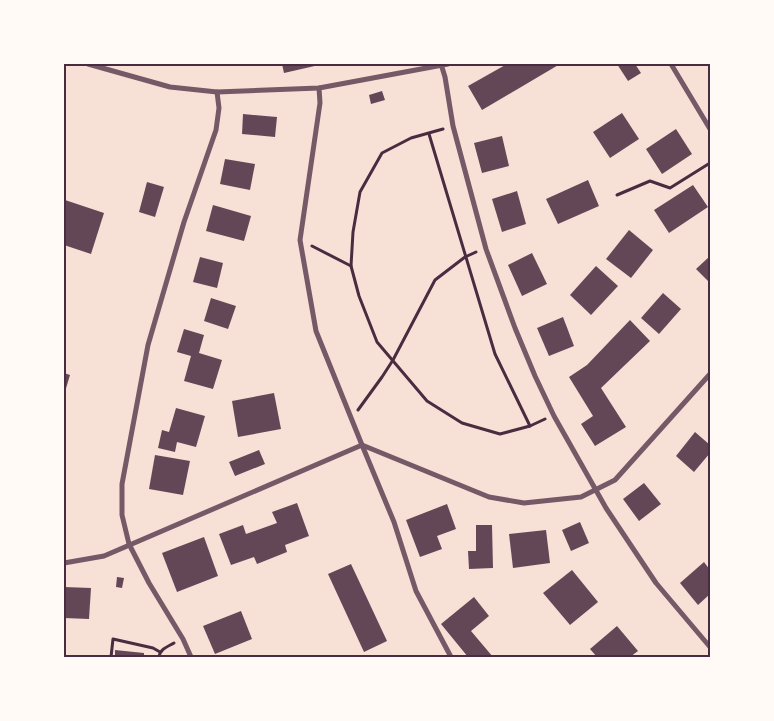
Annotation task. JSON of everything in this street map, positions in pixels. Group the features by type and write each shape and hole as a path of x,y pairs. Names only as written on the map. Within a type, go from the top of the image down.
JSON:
{"street":[{"path":"88,64 170,87 217,92 319,88 448,64"},
{"path":"671,64 710,129"},
{"path":"441,65 445,77 453,126 486,249 535,376 554,416 595,491 656,583 710,647"},
{"path":"319,88 320,103 300,240 316,331 394,522 416,591 451,657"},
{"path":"191,657 183,639 149,583 130,544 122,515 122,484 148,345 184,222 216,130 219,108 217,92"},
{"path":"64,563 104,556 362,445 490,497 524,504 582,498 614,480 710,374"}],"path":[{"path":"453,126 411,138 382,153 360,192 353,232 351,266 359,296 377,342 426,401 462,423 500,434 530,426 554,416"},
{"path":"429,134 495,354 530,426"},
{"path":"617,195 650,181 670,188 710,163"},
{"path":"300,240 351,266"},
{"path":"352,418 393,360 436,280 466,256 486,249"},
{"path":"111,657 113,639 153,648 160,652"},
{"path":"159,657 160,652 166,647 183,639"}],"building":[{"path":"282,64 319,64 319,65 284,73"},
{"path":"507,64 560,64 482,110 468,86"},
{"path":"617,64 635,64 641,73 628,81"},
{"path":"382,91 385,100 371,104 369,95"},
{"path":"622,113 639,139 610,158 593,132"},
{"path":"243,114 277,117 275,137 242,134"},
{"path":"676,129 692,154 662,174 646,149"},
{"path":"502,136 509,166 482,173 474,143"},
{"path":"225,159 255,164 250,190 220,184"},
{"path":"588,180 599,206 558,224 546,199"},
{"path":"147,182 164,187 155,217 139,212"},
{"path":"693,185 708,207 669,233 654,210"},
{"path":"517,191 526,224 502,232 492,199"},
{"path":"65,200 104,213 91,254 64,245"},
{"path":"213,205 251,216 244,241 206,231"},
{"path":"629,230 653,250 631,278 606,259"},
{"path":"532,253 547,284 522,296 508,265"},
{"path":"710,256 710,283 696,269"},
{"path":"200,257 223,263 217,288 193,282"},
{"path":"596,266 618,286 591,315 570,295"},
{"path":"663,293 681,309 659,334 641,318"},
{"path":"211,298 236,306 228,329 204,321"},
{"path":"563,317 574,346 549,356 537,328"},
{"path":"630,320 650,341 601,388 626,427 595,446 581,424 593,416 569,377 587,365"},
{"path":"184,329 204,335 199,353 222,360 213,389 184,381 191,356 177,352"},
{"path":"64,373 70,375 64,395"},
{"path":"274,393 281,429 238,437 232,401"},
{"path":"176,408 205,416 196,447 177,442 175,452 158,448 162,430 169,432"},
{"path":"695,432 710,445 710,453 694,472 676,456"},
{"path":"259,450 265,464 235,476 229,462"},
{"path":"155,455 190,461 183,495 149,489"},
{"path":"644,483 661,504 639,521 623,499"},
{"path":"297,503 309,536 285,545 287,552 257,564 254,557 231,565 219,534 243,525 246,534 277,523 272,512"},
{"path":"447,504 456,529 437,536 442,549 420,557 406,520"},
{"path":"580,522 589,543 571,551 562,530"},
{"path":"476,525 492,525 493,568 469,569 468,551 476,551"},
{"path":"546,530 550,563 513,568 509,534"},
{"path":"204,537 218,576 177,592 162,553"},
{"path":"704,562 710,570 710,594 698,605 680,583"},
{"path":"351,564 387,641 364,652 328,574"},
{"path":"572,570 598,602 570,625 543,593"},
{"path":"117,577 124,578 122,588 116,587"},
{"path":"64,587 91,588 89,619 64,618"},
{"path":"474,597 489,616 471,631 493,657 468,657 441,624"},
{"path":"241,611 252,639 215,654 203,626"},
{"path":"617,626 638,651 630,657 597,657 590,649"},
{"path":"115,650 144,653 144,657 115,657"}]}
